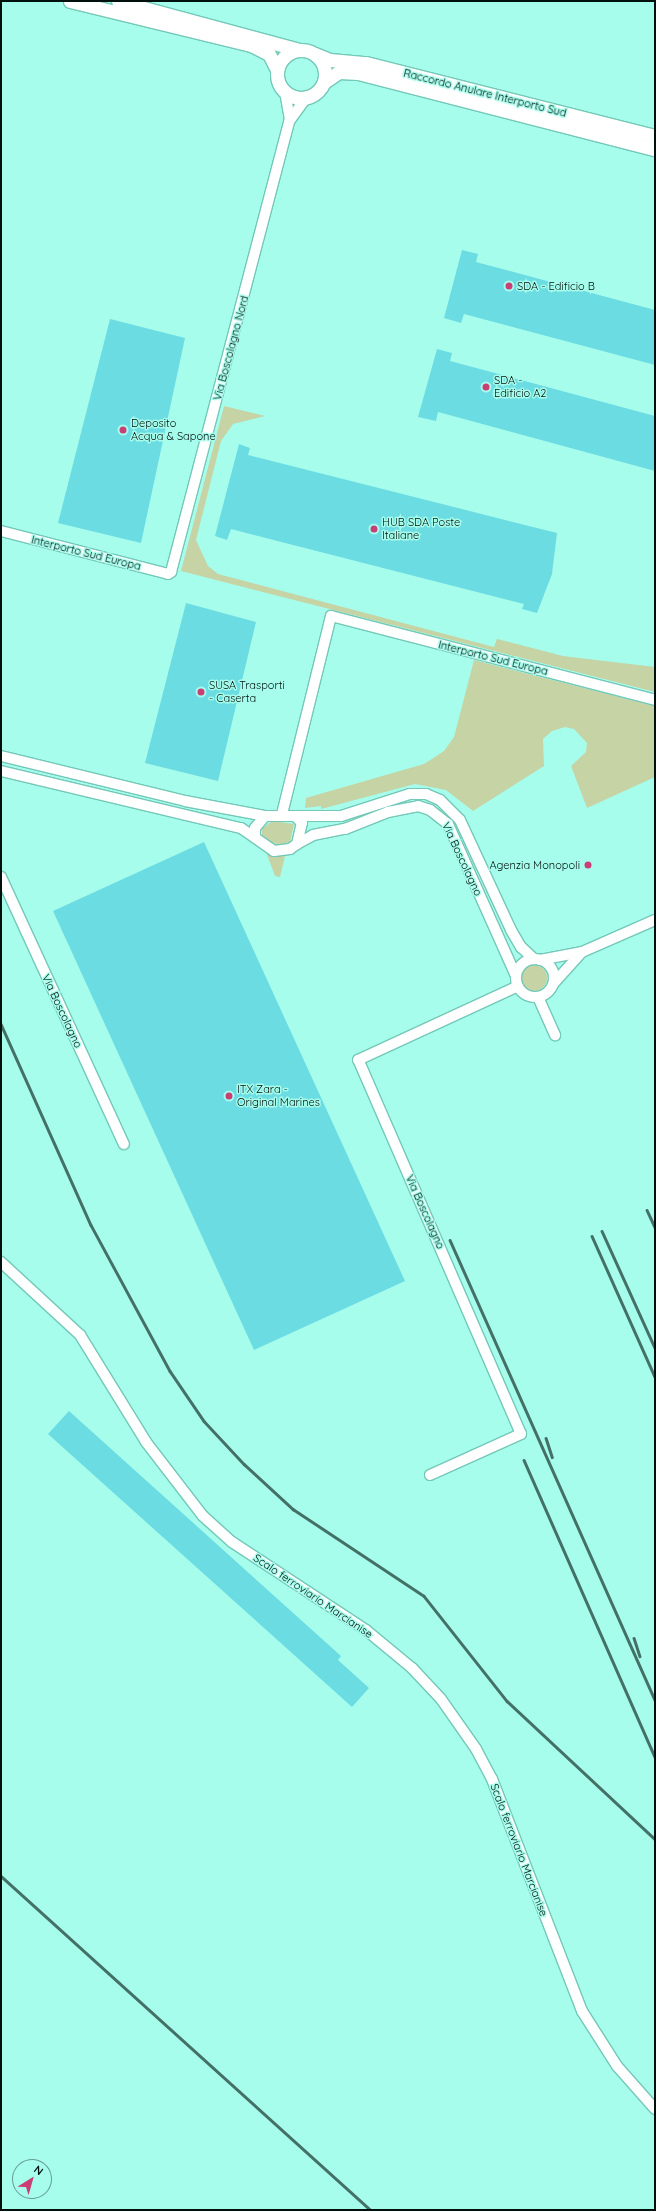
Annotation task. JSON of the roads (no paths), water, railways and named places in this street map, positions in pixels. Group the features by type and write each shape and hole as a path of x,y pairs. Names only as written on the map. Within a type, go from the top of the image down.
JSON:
{"main road":[{"path":"70,1 256,46 269,54 278,70 285,92 307,98"},
{"name":"Raccordo Anulare Interporto Sud","path":"118,1 315,54 330,60 366,63 655,136"},
{"path":"278,70 285,56 300,50"},
{"path":"315,54 324,67 324,82"},
{"name":"Raccordo Anulare Interporto Sud","path":"307,98 324,82 339,72 358,73 655,149"}],"street":[{"name":"Via Boscolagno Nord","path":"285,92 290,120"},
{"name":"Via Boscolagno Nord","path":"168,574 182,534 290,120 307,98"},
{"name":"Interporto Sud Europa","path":"2,532 168,574"},
{"name":"Interporto Sud Europa","path":"282,814 331,616 655,700"},
{"name":"Via Boscolagno","path":"1,756 185,801 265,816 282,814 294,816 341,816 410,794 426,794 440,800 460,820 511,930 521,947 553,972 554,984"},
{"name":"Via Boscolagno","path":"1,771 241,828 274,851 290,850 297,844 313,835 345,829 388,812 418,806 430,810 448,824 517,981"},
{"path":"255,837 255,828 265,816"},
{"path":"294,816 302,823 303,830 297,844"},
{"name":"Via Boscolagno","path":"1,877 124,1144"},
{"name":"Via Boscolagno","path":"430,1475 521,1434 358,1060 517,981 522,964 537,959 582,952 655,920"},
{"name":"Via Boscolagno","path":"538,997 546,994 582,952"},
{"path":"517,981 523,993 538,997 555,1035"},
{"name":"Scalo ferroviario Marcianise","path":"1,1262 80,1335 150,1447 203,1516 232,1542 366,1630 412,1668 441,1699 476,1749 492,1779 582,2011 617,2066 655,2109"}],"railway":[{"path":"1,1024 91,1225 170,1371 204,1421 244,1464 293,1509 424,1596 507,1701 655,1839"},
{"path":"647,1210 655,1227"},
{"path":"602,1231 655,1348"},
{"path":"592,1236 655,1377"},
{"path":"450,1240 655,1700"},
{"path":"546,1438 552,1457"},
{"path":"524,1460 655,1757"},
{"path":"634,1638 640,1656"},
{"path":"1,1876 371,2210"}],"place":[{"name":"SDA - Edificio B","path":"509,286"},
{"name":"SDA - Edificio A2","path":"486,387"},
{"name":"Deposito Acqua & Sapone","path":"123,430"},
{"name":"HUB SDA Poste Italiane","path":"374,529"},
{"name":"SUSA Trasporti - Caserta","path":"201,692"},
{"name":"Agenzia Monopoli","path":"588,865"},
{"name":"ITX Zara - Original Marines","path":"229,1096"}]}
